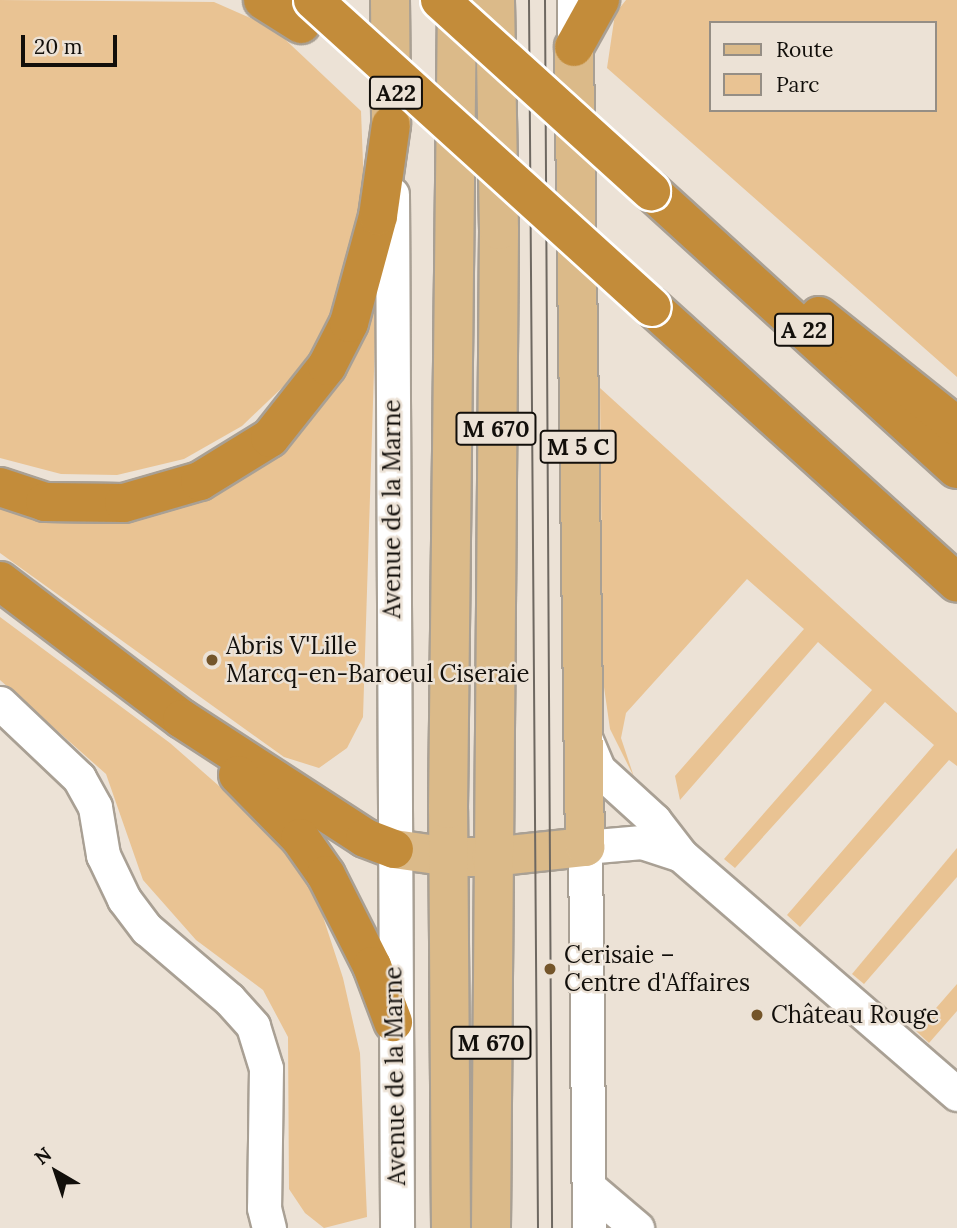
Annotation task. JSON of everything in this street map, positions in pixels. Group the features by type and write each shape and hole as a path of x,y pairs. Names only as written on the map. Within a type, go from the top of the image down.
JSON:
{"highway":[{"path":"263,0 307,12"},
{"name":"A 22","path":"440,0 957,469"},
{"path":"575,47 600,0"},
{"name":"A22","path":"307,12 492,161 957,583"},
{"path":"0,487 45,502 124,503 200,481 270,438 327,366 349,323 375,229 391,125"},
{"path":"711,246 839,329 957,426"},
{"path":"0,581 182,719 365,838 394,849"},
{"path":"182,719 315,857 360,939 393,1022"}],"main road":[{"name":"Avenue de la Marne","path":"390,0 391,125"},
{"name":"M 670","path":"451,1228 450,857 457,0"},
{"name":"M 670","path":"491,1228 491,857 499,230 495,0"},
{"name":"M 5 C","path":"575,47 580,724 585,847"},
{"path":"394,849 450,857 491,857 585,847"}],"street":[{"name":"M 5 C","path":"574,0 575,47"},
{"name":"Avenue de la Marne","path":"391,125 395,1227"},
{"path":"0,703 79,778 94,807 103,855 132,909 148,929 229,999 253,1026 266,1068 264,1208 269,1228"},
{"path":"580,724 598,769 654,820 681,855 957,1094"},
{"path":"585,847 642,842 681,855"},
{"name":"M 5 C","path":"585,847 589,1228"},
{"path":"590,1188 637,1228"}],"green space":[{"path":"0,0 214,2 273,28 361,111 364,190 352,256 328,330 287,383 242,426 184,459 117,475 61,474 0,458"},
{"path":"626,0 957,0 957,377 607,68 615,14"},
{"path":"376,308 363,717 347,748 319,768 284,757 0,553 0,502 220,485"},
{"path":"600,388 957,713 957,766 949,760 800,927 787,915 934,745 885,702 735,868 724,859 872,690 818,642 680,800 675,776 804,629 747,579 626,713 621,738 634,777 610,729 603,680"},
{"path":"0,617 170,743 243,807 311,880 343,978 360,1053 367,1217 324,1228 305,1213 289,1189 288,1037 263,990 196,940 143,880 106,774 0,680"},
{"path":"957,848 957,877 864,984 852,974"},
{"path":"957,984 957,1011 929,1043 916,1031"}],"tram line":[{"path":"529,0 538,1228"},
{"path":"545,0 552,1228"}],"place":[{"name":"Abris V'Lille Marcq-en-Baroeul Ciseraie","path":"212,660"},
{"name":"Cerisaie – Centre d'Affaires","path":"550,969"},
{"name":"Château Rouge","path":"757,1015"}]}
